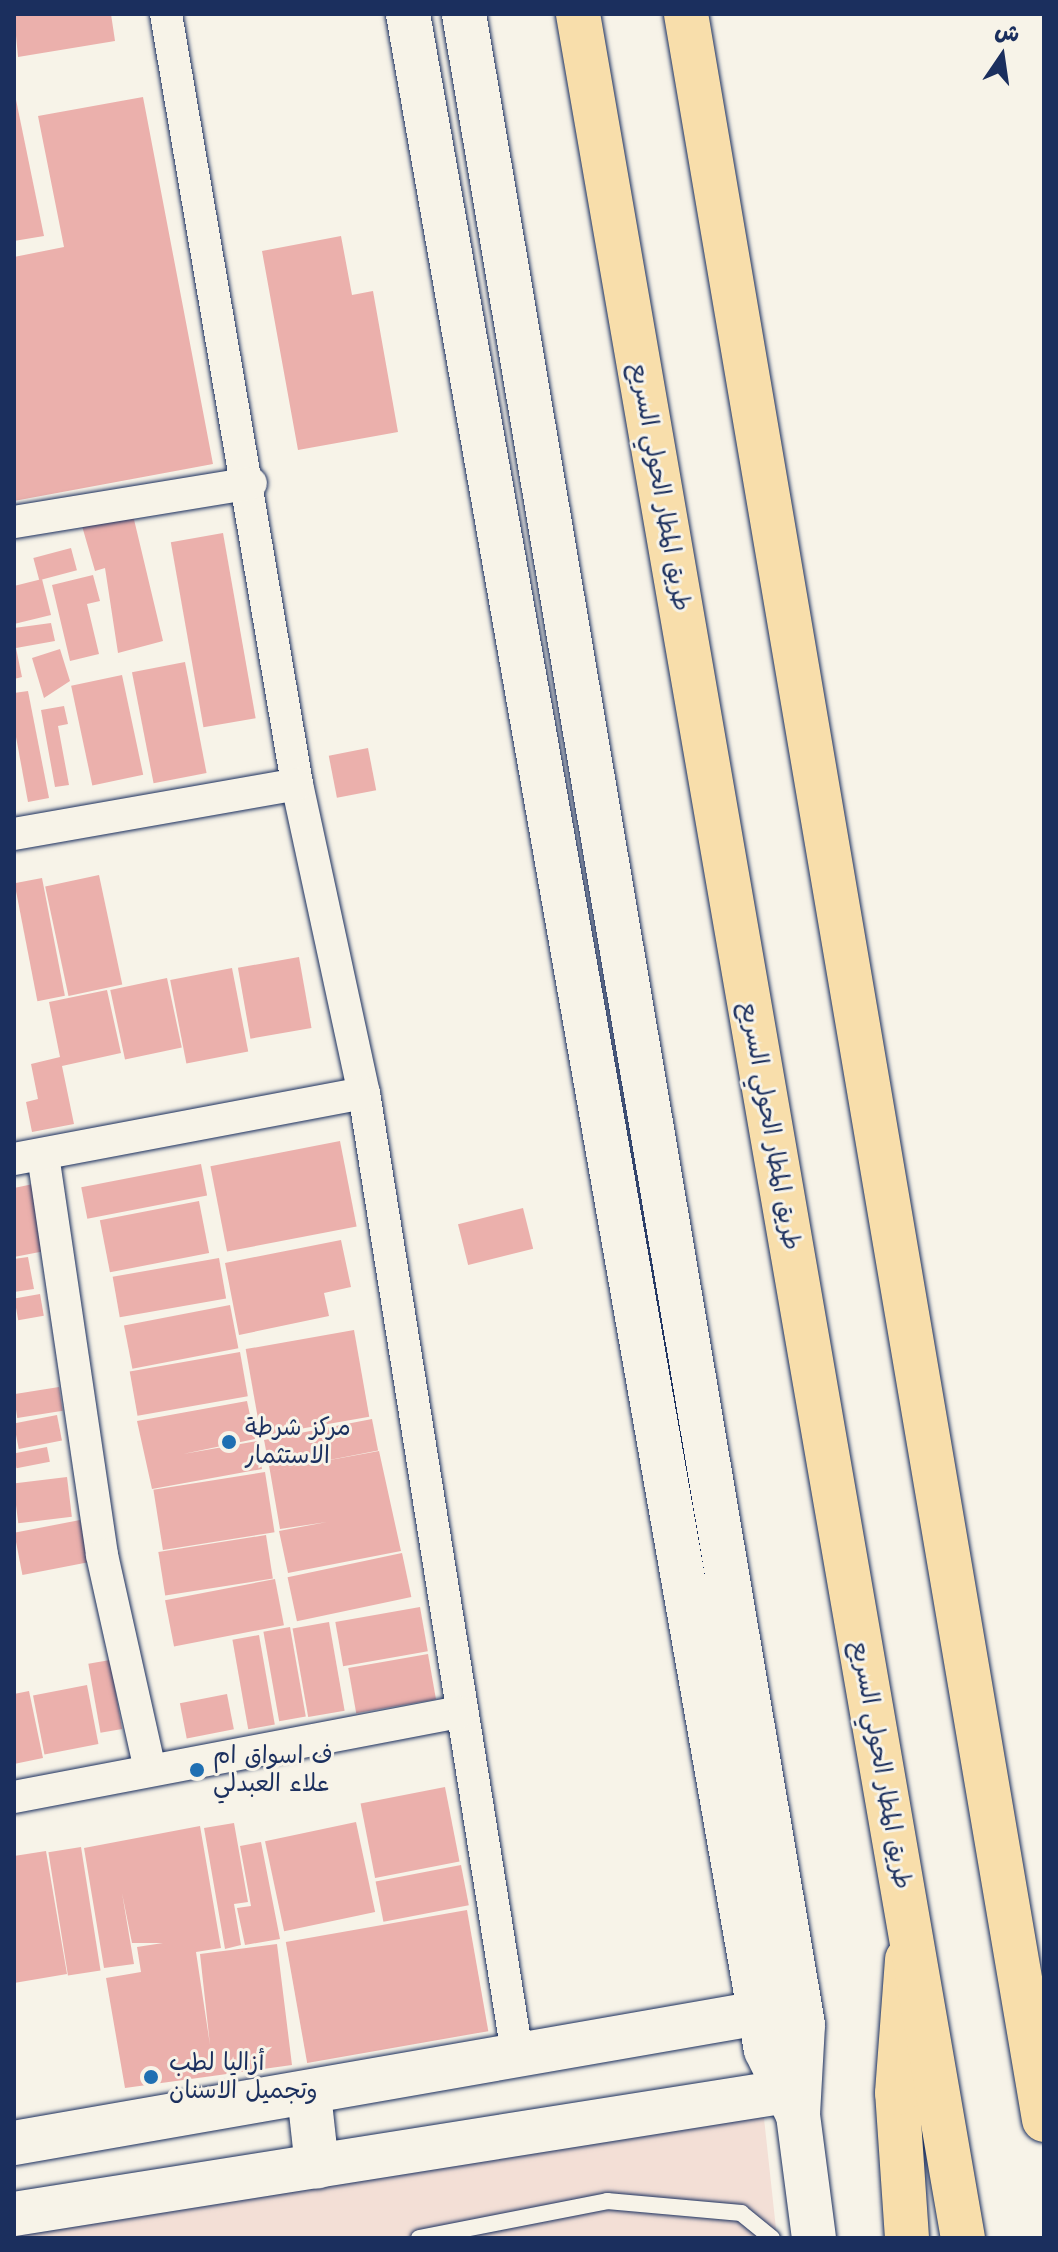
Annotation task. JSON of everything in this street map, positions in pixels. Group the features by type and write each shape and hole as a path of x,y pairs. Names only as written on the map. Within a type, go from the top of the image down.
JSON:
{"main road":[{"name":"طريق المطار الحولي السريع","path":"578,14 963,2238"},
{"path":"686,14 1044,2120"},
{"path":"907,2238 897,2093 909,1928"}],"street":[{"path":"166,14 251,483 297,784 364,1093 459,1712 517,2054"},
{"path":"408,14 759,2013 790,2104 814,2238"},
{"path":"464,14 801,2010 790,2104"},
{"path":"14,522 251,483"},
{"path":"14,834 297,784"},
{"path":"150,1769 102,1555 29,1157 364,1093"},
{"path":"14,1797 459,1712"},
{"path":"14,2143 309,2094 517,2054 759,2013"},
{"path":"309,2094 317,2167"},
{"path":"14,2214 317,2167 790,2104"}],"lane":[{"path":"419,2238 607,2201 741,2213 772,2238"}],"shaded area":[{"path":"763,2109 777,2238 14,2238 14,2229"}],"building":[{"path":"14,14 111,14 115,41 18,57"},
{"path":"14,90 44,236 14,241"},
{"path":"143,97 213,464 14,501 14,257 64,247 38,116"},
{"path":"341,236 352,295 373,291 398,432 298,450 262,251"},
{"path":"132,511 163,641 118,653 105,568 95,571 82,526"},
{"path":"223,533 256,718 203,727 171,542"},
{"path":"71,548 77,570 39,580 33,558"},
{"path":"93,575 100,601 87,604 99,654 70,661 52,585"},
{"path":"42,579 51,615 14,624 14,586"},
{"path":"51,623 55,641 16,648 22,677 14,679 14,628"},
{"path":"60,649 70,681 44,698 32,658"},
{"path":"185,662 207,773 154,783 132,672"},
{"path":"122,675 143,775 92,786 71,686"},
{"path":"28,691 49,798 28,802 14,726 14,693"},
{"path":"64,706 68,724 58,726 69,785 55,787 41,710"},
{"path":"368,748 376,790 337,798 329,756"},
{"path":"99,875 122,985 68,996 45,886"},
{"path":"42,878 65,996 37,1001 15,883"},
{"path":"299,957 312,1028 250,1039 238,968"},
{"path":"232,968 248,1051 186,1063 170,980"},
{"path":"167,978 182,1047 125,1060 110,990"},
{"path":"107,990 121,1053 62,1066 74,1124 32,1132 26,1102 38,1099 31,1064 60,1057 49,1002"},
{"path":"340,1141 357,1226 227,1252 210,1166"},
{"path":"201,1164 207,1195 87,1219 81,1187"},
{"path":"38,1183 50,1250 14,1257 14,1188"},
{"path":"199,1201 209,1253 110,1272 100,1220"},
{"path":"523,1208 533,1249 468,1265 458,1224"},
{"path":"341,1240 351,1287 324,1293 329,1316 239,1335 225,1263"},
{"path":"28,1257 34,1289 14,1292 14,1259"},
{"path":"219,1258 226,1298 120,1317 113,1277"},
{"path":"40,1294 44,1316 18,1320 14,1299"},
{"path":"230,1305 238,1348 132,1369 124,1326"},
{"path":"354,1330 369,1417 261,1436 246,1349"},
{"path":"240,1352 248,1396 138,1416 130,1371"},
{"path":"59,1387 63,1411 17,1418 14,1394"},
{"path":"247,1401 255,1439 183,1454 257,1441 262,1469 152,1489 137,1421"},
{"path":"57,1415 62,1441 19,1449 14,1423"},
{"path":"372,1419 378,1450 270,1471 264,1440"},
{"path":"47,1447 50,1462 16,1468 14,1453"},
{"path":"379,1451 401,1551 288,1573 279,1531 327,1522 280,1529 270,1471"},
{"path":"265,1472 275,1532 163,1550 153,1490"},
{"path":"67,1477 72,1517 18,1523 14,1484"},
{"path":"80,1520 88,1562 22,1575 14,1533"},
{"path":"266,1535 273,1578 165,1596 158,1552"},
{"path":"402,1553 411,1597 297,1621 288,1577"},
{"path":"275,1579 284,1625 174,1647 165,1600"},
{"path":"420,1607 428,1651 343,1666 335,1622"},
{"path":"329,1622 345,1711 308,1717 293,1628"},
{"path":"290,1627 306,1717 279,1721 263,1632"},
{"path":"259,1635 275,1725 248,1729 232,1640"},
{"path":"428,1654 436,1699 356,1713 348,1668"},
{"path":"110,1660 122,1729 100,1733 88,1664"},
{"path":"87,1685 98,1744 44,1754 33,1695"},
{"path":"29,1691 43,1758 14,1764 14,1694"},
{"path":"227,1694 234,1729 187,1738 180,1703"},
{"path":"445,1787 460,1862 375,1878 361,1803"},
{"path":"356,1822 375,1912 284,1931 265,1841"},
{"path":"234,1823 248,1902 234,1904 241,1945 225,1949 204,1828"},
{"path":"200,1826 221,1948 196,1952 210,2045 200,1954 277,1944 292,2065 125,2088 106,1978 141,1972 137,1947 163,1943 132,1943 122,1893 134,1964 104,1968 84,1848"},
{"path":"261,1842 280,1939 245,1945 237,1908 251,1906 240,1846"},
{"path":"81,1847 101,1970 68,1976 48,1852"},
{"path":"46,1851 67,1974 14,1983 14,1856"},
{"path":"461,1865 469,1905 383,1922 376,1882"},
{"path":"467,1910 488,2031 307,2063 286,1942"}],"place":[{"name":"مركز شرطة الاستثمار","path":"229,1442"},
{"name":"ف اسواق ام علاء العبدلي","path":"197,1770"},
{"name":"أزاليا لطب وتجميل الاسنان","path":"151,2077"}]}
